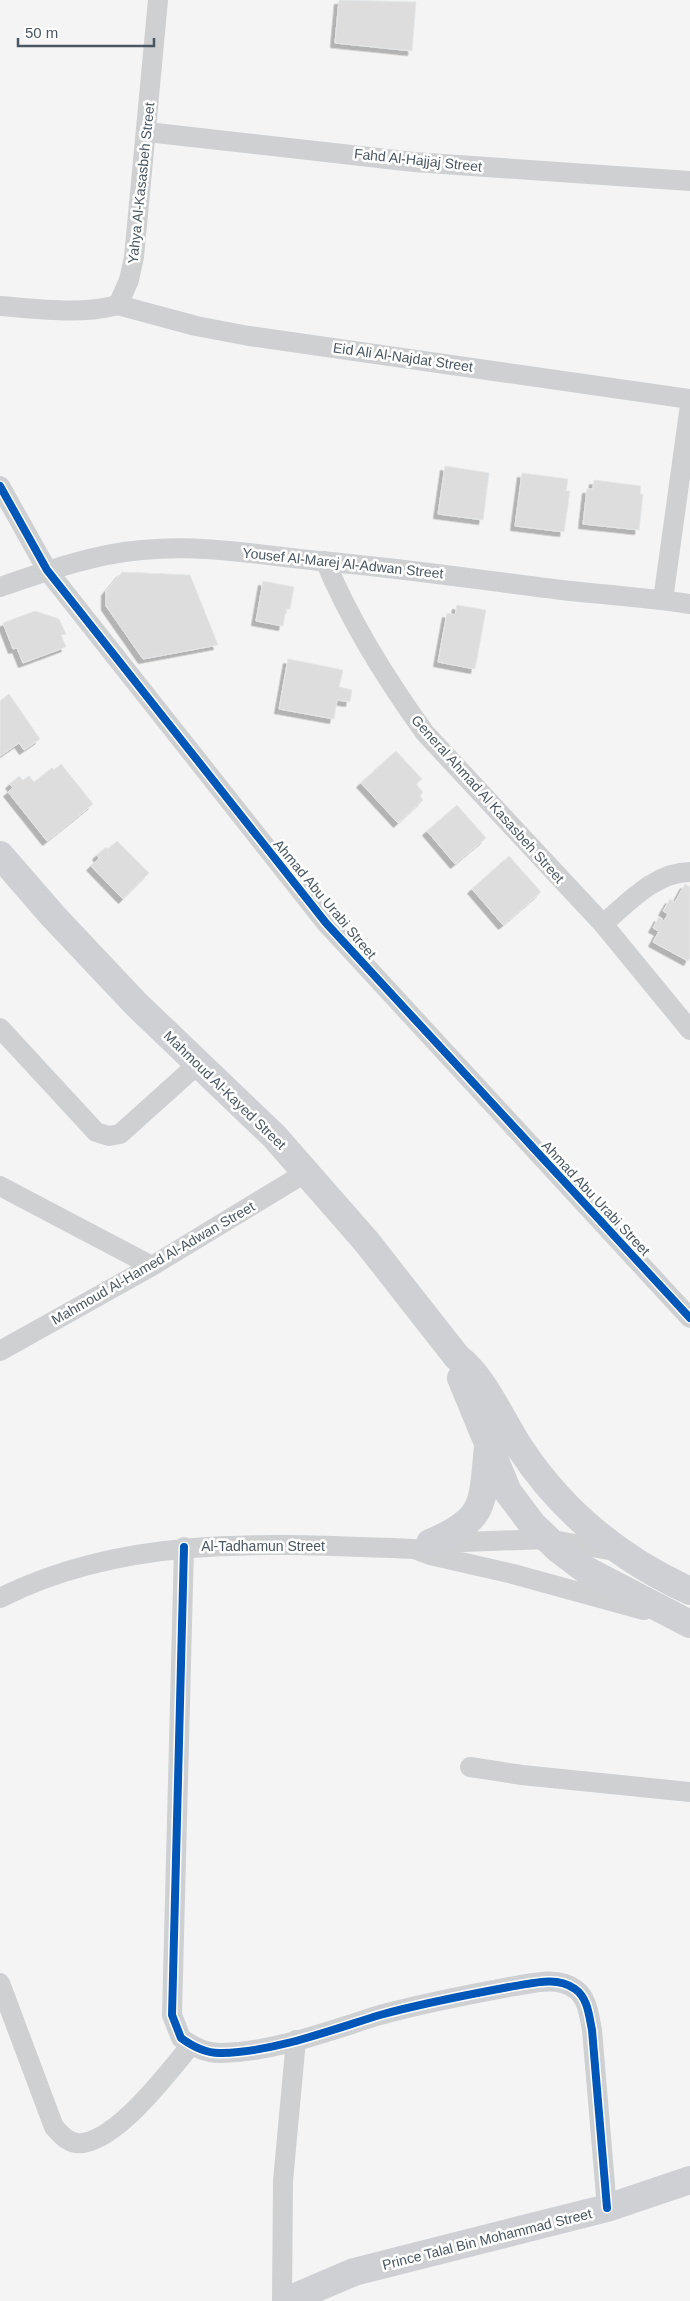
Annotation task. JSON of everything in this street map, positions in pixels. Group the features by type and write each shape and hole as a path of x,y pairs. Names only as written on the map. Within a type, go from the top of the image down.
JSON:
{"street":[{"name":"Yahya Al-Kasasbeh Street","path":"118,305 129,280 134,257 158,0"},
{"name":"Fahd Al-Hajjaj Street","path":"147,132 414,162 690,181"},
{"path":"0,306 80,311 118,305"},
{"name":"Eid Ali Al-Najdat Street","path":"118,305 196,326 249,336 690,399"},
{"path":"663,600 690,405"},
{"name":"Ahmad Abu Urabi Street","path":"0,486 47,570 326,923 690,1318"},
{"name":"Yousef Al-Marej Al-Adwan Street","path":"0,587 47,570 127,551 180,548 252,552 439,572 570,591 690,604"},
{"name":"General Ahmad Al Kasasbeh Street","path":"325,561 339,595 357,628 401,700 425,733 603,924 690,1030"},
{"name":"Mahmoud Al-Kayed Street","path":"0,855 53,916 136,1004 256,1116 366,1241 457,1358 471,1368 520,1448 548,1488 566,1507 620,1552 652,1572 690,1591"},
{"path":"603,924 645,889 680,872 690,872"},
{"path":"0,1028 96,1132 103,1135 120,1134 199,1063"},
{"name":"Mahmoud Al-Hamed Al-Adwan Street","path":"0,1351 152,1266 305,1173"},
{"path":"0,1186 152,1266"},
{"name":"Mahmoud Al-Kayed Street","path":"457,1358 459,1373 508,1492 532,1524 547,1539 601,1579 687,1619"},
{"path":"422,1546 456,1532 470,1521 478,1510 483,1493 488,1443"},
{"name":"Al-Tadhamun Street","path":"0,1598 32,1583 108,1558 184,1547 299,1545 422,1546 547,1539 620,1552 690,1580"},
{"name":"Al-Tadhamun Street","path":"422,1546 430,1556 513,1574 645,1610 687,1619"},
{"path":"184,1547 172,2014 181,2038 190,2045 221,2054 296,2040 440,1999 538,1982 565,1983 577,1990 586,2002 592,2030 607,2208"},
{"path":"470,1767 531,1776 690,1792"},
{"path":"0,1983 54,2127 63,2138 73,2142 83,2143 98,2138 125,2118 155,2089 190,2045"},
{"path":"282,2301 283,2181 296,2040"},
{"name":"Prince Talal Bin Mohammad Street","path":"286,2301 354,2272 607,2208 690,2180"}],"building":[{"path":"339,0 416,2 412,51 335,43"},
{"path":"445,466 489,473 483,520 438,514"},
{"path":"522,473 568,479 566,491 570,491 564,532 515,526"},
{"path":"594,480 641,486 640,494 643,494 639,530 583,524 587,489 593,489"},
{"path":"122,572 190,575 218,645 143,659 106,606 106,591"},
{"path":"263,581 294,587 290,609 286,609 283,626 256,621"},
{"path":"457,605 486,610 475,669 438,662 447,613 455,615"},
{"path":"35,611 59,619 66,634 61,635 66,647 23,663 17,648 13,649 3,623"},
{"path":"288,659 343,670 339,687 352,690 350,702 337,700 334,719 279,709"},
{"path":"9,694 40,739 24,750 19,743 0,756 0,701"},
{"path":"396,751 422,779 416,784 423,792 420,796 423,800 398,823 361,783"},
{"path":"61,764 93,804 47,841 8,792 13,788 10,784 19,776 23,780 29,776 34,782 52,768 54,770"},
{"path":"457,805 486,838 455,864 427,831"},
{"path":"117,841 149,873 123,899 91,866 99,858 97,855"},
{"path":"509,856 541,892 503,925 472,889"},
{"path":"685,884 690,887 690,958 688,961 653,942 659,931 653,928 659,917 664,921 668,914 663,911 670,899 675,902"}],"cycle path":[{"path":"0,486 47,570 326,923 690,1318"},
{"path":"184,1547 172,2015 181,2038 205,2051 222,2053 242,2052 282,2044 380,2015 444,2000 534,1983 552,1981 568,1985 583,1997 592,2030 607,2208"}]}
